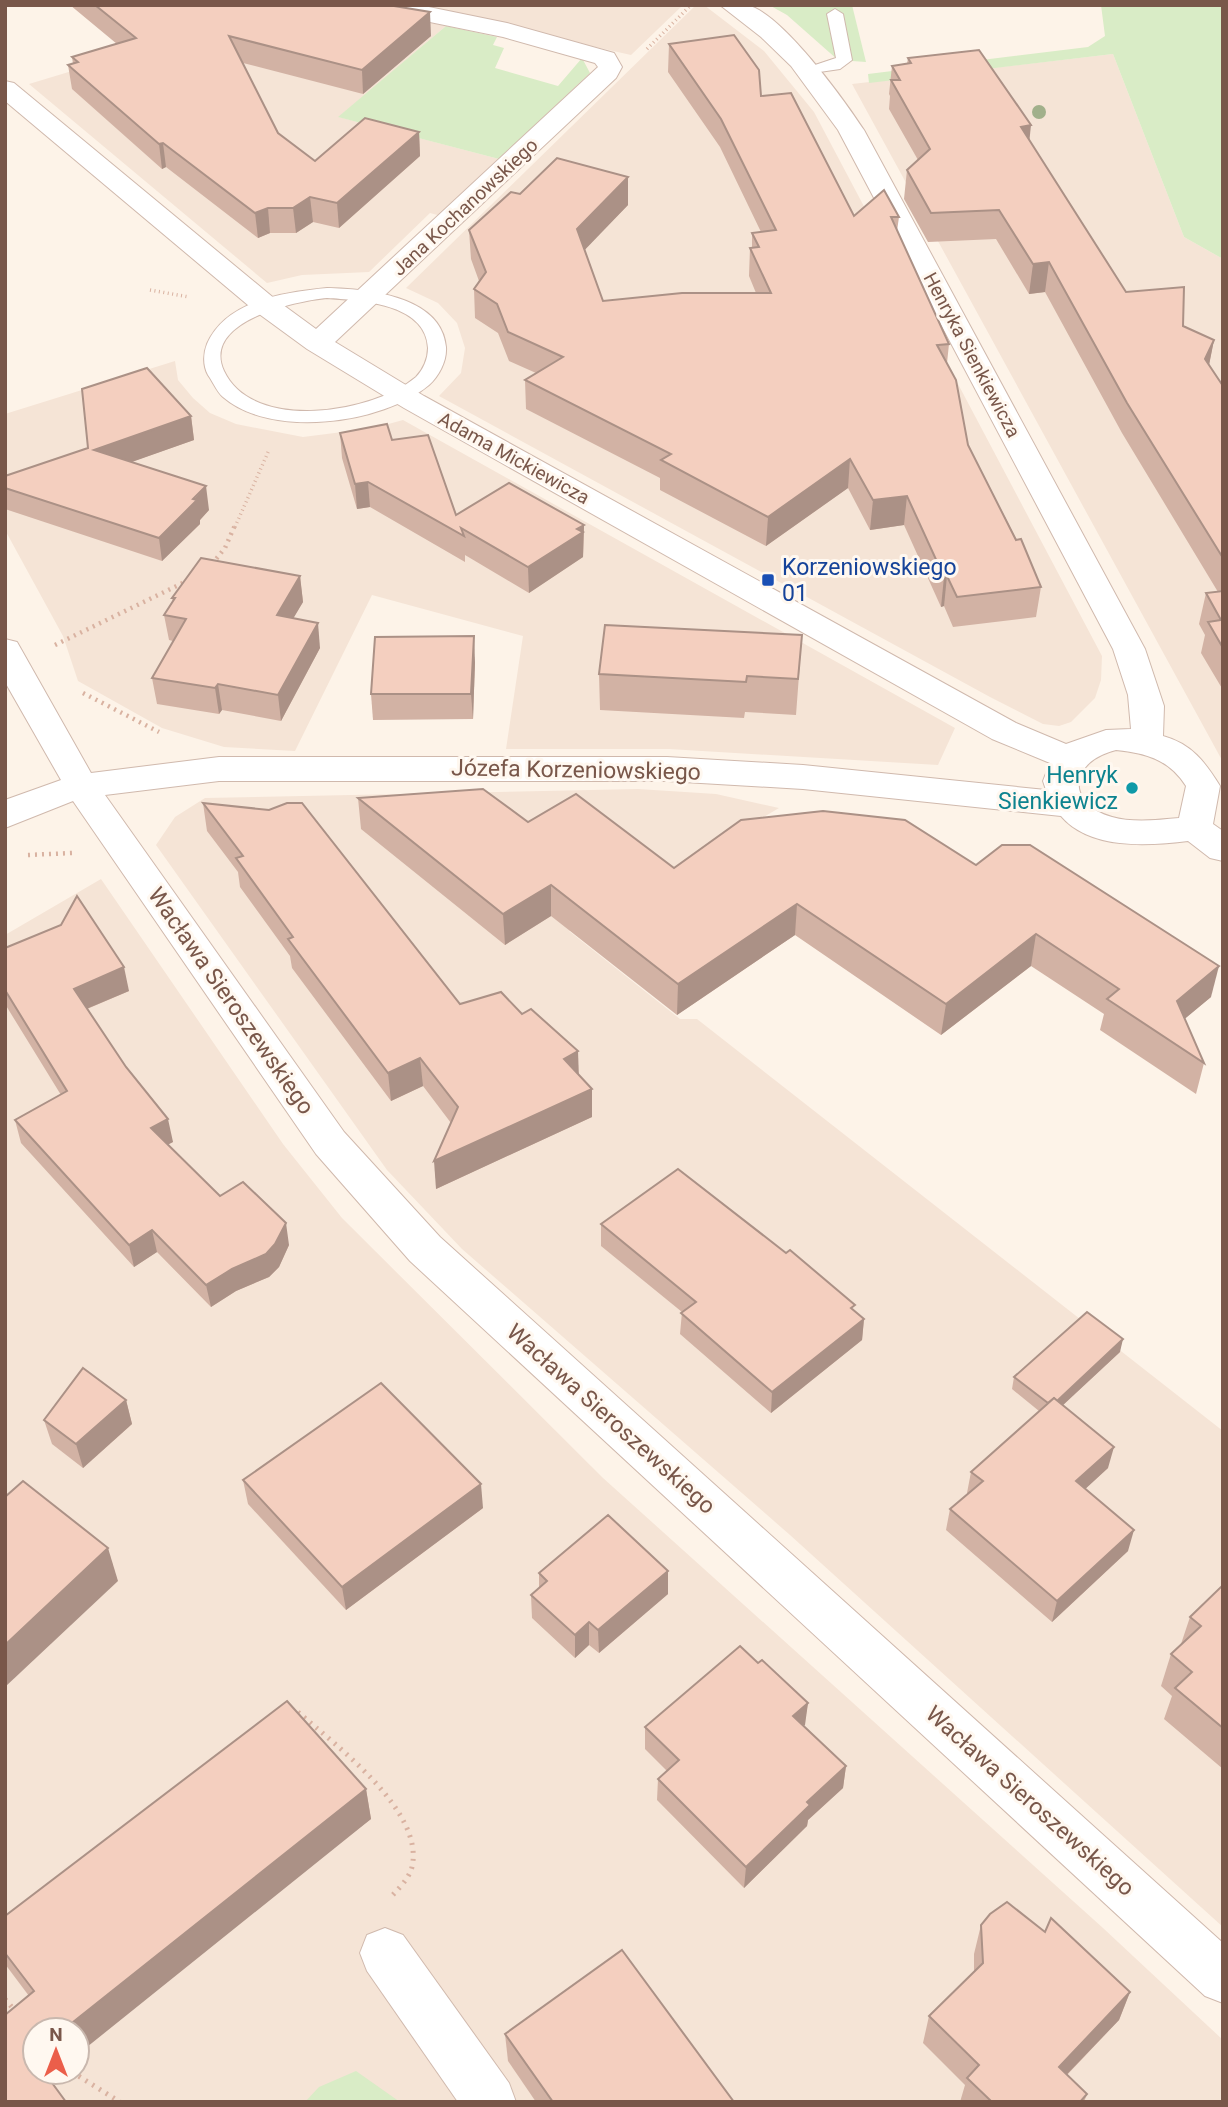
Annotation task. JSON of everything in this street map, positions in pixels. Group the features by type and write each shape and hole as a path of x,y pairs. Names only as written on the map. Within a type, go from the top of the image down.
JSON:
{"street":[{"name":"Jana Kochanowskiego","path":"317,343 607,74 610,67 605,58 589,51 507,30 380,5"},
{"name":"Henryka Sienkiewicza","path":"732,5 774,34 812,71 851,130 1129,649 1151,723 1145,741"},
{"name":"Adama Mickiewicza","path":"5,88 265,305 317,343 403,396 1004,731 1069,758"},
{"name":"Wacława Sieroszewskiego","path":"5,649 16,673 31,694 82,786 330,1143 425,1248 1223,1978"},
{"path":"1194,828 1203,786 1193,767 1172,751 1145,741 1116,739 1088,745 1069,758 1060,781 1070,806 1094,824 1127,834 1194,828 1223,849"},
{"name":"Józefa Korzeniowskiego","path":"13,802 82,786 219,769 667,769 803,777 1021,798 1070,806"},
{"path":"384,1953 490,2102"}],"lane":[{"path":"812,71 834,66 844,60 835,15"},
{"path":"327,293 369,296 412,312 429,327 435,338 435,363 428,375 403,396 362,412 324,417 286,415 243,401 218,378 213,364 214,350 232,324 265,305 286,298 327,293"}],"path":[{"path":"649,48 691,5"},
{"path":"206,573 225,548 274,439"},
{"path":"51,647 194,578"},
{"path":"5,1999 20,2018"},
{"path":"91,2084 120,2102"}],"shaded area":[{"path":"338,5 446,26 339,117 499,159 441,216 430,213 369,272 302,275 267,283 29,84 161,44"},
{"path":"410,5 683,5 631,55"},
{"path":"696,5 704,5 764,51 814,112 1102,656 1101,680 1095,698 1071,722 1059,726 1043,724 990,697 439,396 461,373 465,348 457,323 438,303 406,288"},
{"path":"1113,54 1184,237 1223,259 1223,762 852,84"},
{"path":"175,361 178,380 193,398 210,413 236,424 303,437 374,428 403,420 955,728 938,765 669,749 506,749 523,636 372,595 295,751 224,747 162,728 78,681 63,636 5,530 5,414"},
{"path":"638,789 716,794 779,808 569,931 680,1019 697,1019 1223,1431 1223,1927 790,1535 462,1249 387,1170 156,845 175,817 205,798"},
{"path":"101,879 283,1144 342,1218 603,1478 1103,1928 1223,2040 1223,2102 5,2102 5,935"}],"green space":[{"path":"769,5 852,5 866,62 838,60 787,15"},
{"path":"1101,5 1223,5 1223,259 1184,237 1113,54 869,83 868,74 1088,47 1105,36"},
{"path":"446,26 497,37 493,45 504,48 495,68 558,86 582,58 590,73 499,159 338,117"},
{"path":"356,2071 400,2102 305,2102 319,2087"}],"building":[{"path":"95,5 388,5 430,12 362,70 229,36 278,133 315,161 365,118 419,132 337,203 310,197 293,208 268,208 255,213 163,143 159,144 68,65 78,62 72,57 136,38"},
{"path":"734,35 759,70 761,96 791,93 854,216 884,190 899,217 891,217 949,344 937,345 956,380 968,445 1016,540 1021,539 1041,587 957,597 947,576 944,577 907,496 873,500 850,459 768,517 661,460 671,454 525,380 563,357 508,332 497,304 474,289 486,272 469,230 511,192 520,194 557,158 628,177 577,229 603,301 682,293 771,293 750,248 759,247 752,233 776,230 721,119 669,44"},
{"path":"979,50 1031,125 1021,127 1126,292 1184,287 1183,326 1214,340 1205,359 1223,386 1223,558 1127,403 1049,262 1033,264 999,210 931,213 907,170 930,149 891,80 900,80 892,66 911,63 908,58"},
{"path":"147,368 191,416 94,450 206,486 193,499 197,500 159,538 5,488 5,476 88,448 82,389"},
{"path":"387,424 392,440 428,435 456,515 509,483 584,525 577,529 583,532 528,567 461,528 464,536 368,482 355,484 340,433"},
{"path":"201,558 300,576 277,615 318,623 278,695 218,684 215,688 152,678 186,619 164,615 175,598 172,598"},
{"path":"1223,591 1223,648 1208,622 1221,620 1206,593"},
{"path":"605,625 802,635 798,679 747,676 746,682 599,674"},
{"path":"474,636 471,694 371,694 375,637"},
{"path":"483,789 528,822 576,794 674,868 741,820 823,811 905,820 976,865 1002,845 1030,845 1219,966 1177,1001 1204,1063 1107,999 1119,989 1036,934 946,1004 797,904 678,984 551,885 503,914 358,798"},
{"path":"203,803 269,810 287,803 302,803 460,1004 501,992 522,1014 531,1009 578,1051 564,1059 592,1089 434,1161 458,1107 420,1058 388,1073 288,939 293,937 236,858 243,856"},
{"path":"77,896 124,967 74,989 126,1067 168,1119 151,1128 220,1196 243,1182 286,1223 275,1244 266,1254 232,1269 206,1285 152,1230 129,1245 15,1120 67,1091 5,990 5,948 61,925"},
{"path":"678,1169 786,1253 790,1250 855,1305 851,1308 864,1319 772,1392 681,1313 696,1302 601,1224"},
{"path":"1087,1312 1123,1339 1057,1401 1054,1398 1048,1403 1014,1377"},
{"path":"83,1368 126,1400 76,1444 44,1420"},
{"path":"381,1383 481,1484 342,1587 243,1480"},
{"path":"1054,1398 1114,1447 1076,1481 1134,1530 1057,1601 950,1509 983,1481 971,1472"},
{"path":"23,1481 108,1548 5,1645 5,1497"},
{"path":"608,1515 668,1571 598,1630 589,1622 575,1635 531,1595 547,1581 539,1573"},
{"path":"1223,1585 1223,1728 1175,1688 1192,1672 1171,1654 1201,1626 1190,1617"},
{"path":"740,1646 758,1663 762,1660 808,1703 793,1716 846,1766 807,1802 810,1805 746,1867 658,1779 679,1760 645,1727"},
{"path":"287,1701 366,1789 81,2016 21,2016 21,2086 54,2086 66,2102 5,2102 5,2015 34,1991 5,1953 5,1916"},
{"path":"1007,1902 1045,1932 1051,1918 1130,1992 1059,2067 1087,2094 1080,2102 992,2102 967,2078 979,2065 929,2016 983,1963 981,1925 990,1914"},
{"path":"622,1950 734,2102 553,2102 505,2034"}],"place":[{"name":"Korzeniowskiego 01","path":"768,580"},
{"name":"Henryk Sienkiewicz","path":"1132,788"}]}
